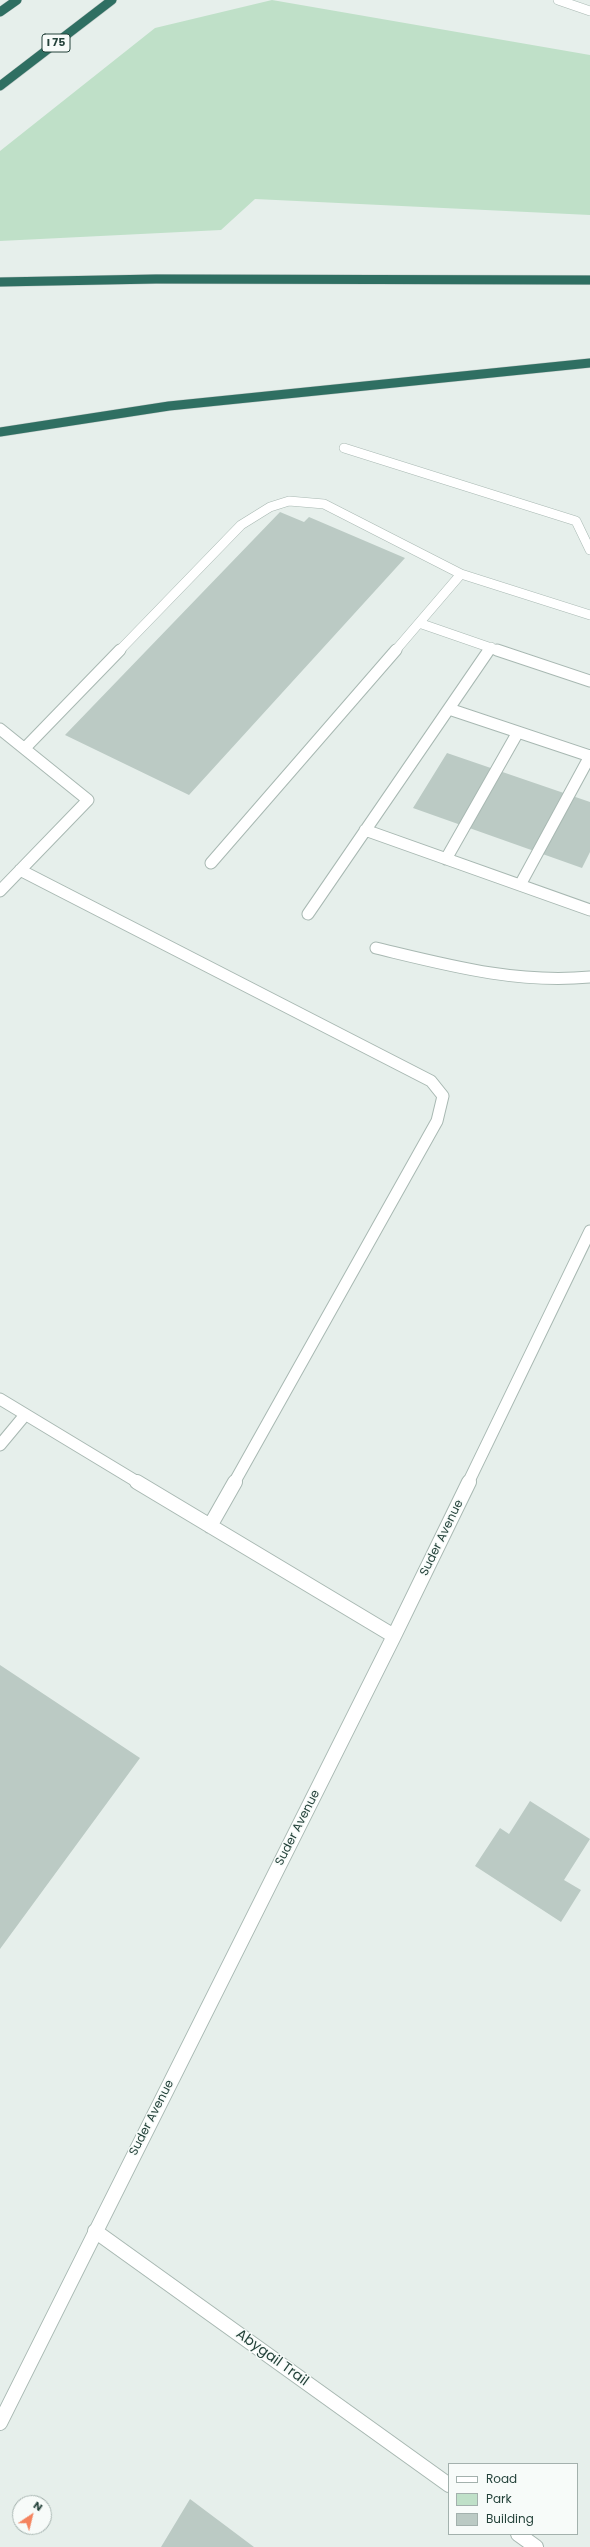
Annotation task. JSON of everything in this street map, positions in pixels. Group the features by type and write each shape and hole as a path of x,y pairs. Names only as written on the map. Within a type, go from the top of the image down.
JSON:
{"highway":[{"path":"0,12 16,0"},
{"name":"I 75","path":"0,86 112,0"},
{"path":"0,282 141,279 590,280"},
{"path":"0,432 170,406 590,363"}],"street":[{"path":"558,0 590,11"},
{"path":"344,448 576,521 590,550"},
{"path":"25,748 241,525 266,507 284,500 306,499 324,504 462,574 590,615"},
{"path":"211,863 462,574"},
{"path":"419,623 590,681"},
{"path":"308,914 491,647"},
{"path":"449,709 590,756 520,885"},
{"path":"0,729 88,800 0,891"},
{"path":"446,859 518,732"},
{"path":"365,830 590,910"},
{"path":"20,870 431,1081 443,1096 437,1121 210,1526"},
{"path":"376,948 489,974 538,979 590,978"},
{"name":"Suder Avenue","path":"0,2423 394,1636 590,1231"},
{"path":"0,1399 394,1636"},
{"path":"0,1445 25,1415"},
{"name":"Abygail Trail","path":"95,2231 448,2484"},
{"path":"519,2535 536,2547"}],"green space":[{"path":"272,0 590,55 590,215 255,199 221,230 0,241 0,151 155,28"}],"building":[{"path":"280,512 304,522 309,517 405,558 189,795 65,735"},
{"path":"447,753 590,802 590,852 582,868 413,808"},
{"path":"0,1665 140,1758 0,1949"},
{"path":"530,1801 590,1839 564,1880 581,1890 561,1922 475,1866 500,1828 509,1834"},
{"path":"190,2499 254,2547 161,2547"}]}
